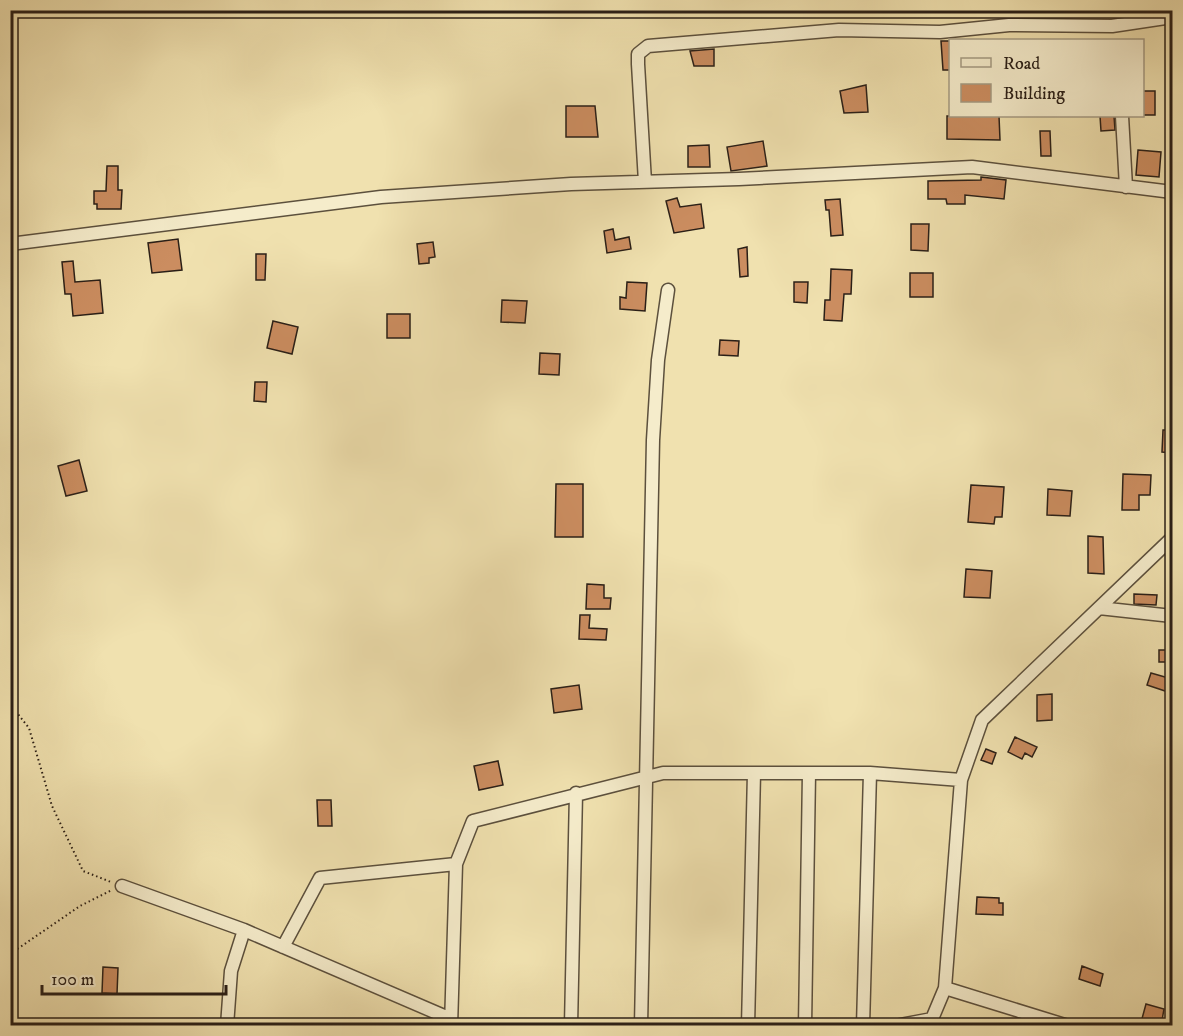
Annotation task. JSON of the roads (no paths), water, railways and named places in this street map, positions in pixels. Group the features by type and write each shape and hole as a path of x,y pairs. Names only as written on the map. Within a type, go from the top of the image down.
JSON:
{"street":[{"path":"645,182 638,54 648,46 839,30 940,32 1009,25 1112,26 1173,17"},
{"path":"1112,26 1113,39"},
{"path":"1122,117 1126,187"},
{"path":"10,244 381,197 571,184 972,167 1173,192"},
{"path":"668,290 658,360 653,440 644,777 641,1025 668,1026"},
{"path":"895,1026 932,1019 945,988 960,780 981,720 1173,538"},
{"path":"1100,608 1173,616"},
{"path":"122,886 244,930 451,1022 456,864 473,821 576,793 663,773 870,773 960,780"},
{"path":"748,1026 754,773"},
{"path":"805,1026 809,773"},
{"path":"863,1026 870,773"},
{"path":"571,1026 576,793"},
{"path":"283,947 320,878 456,864"},
{"path":"227,1026 231,971 244,930"},
{"path":"945,988 1068,1026"}]}
